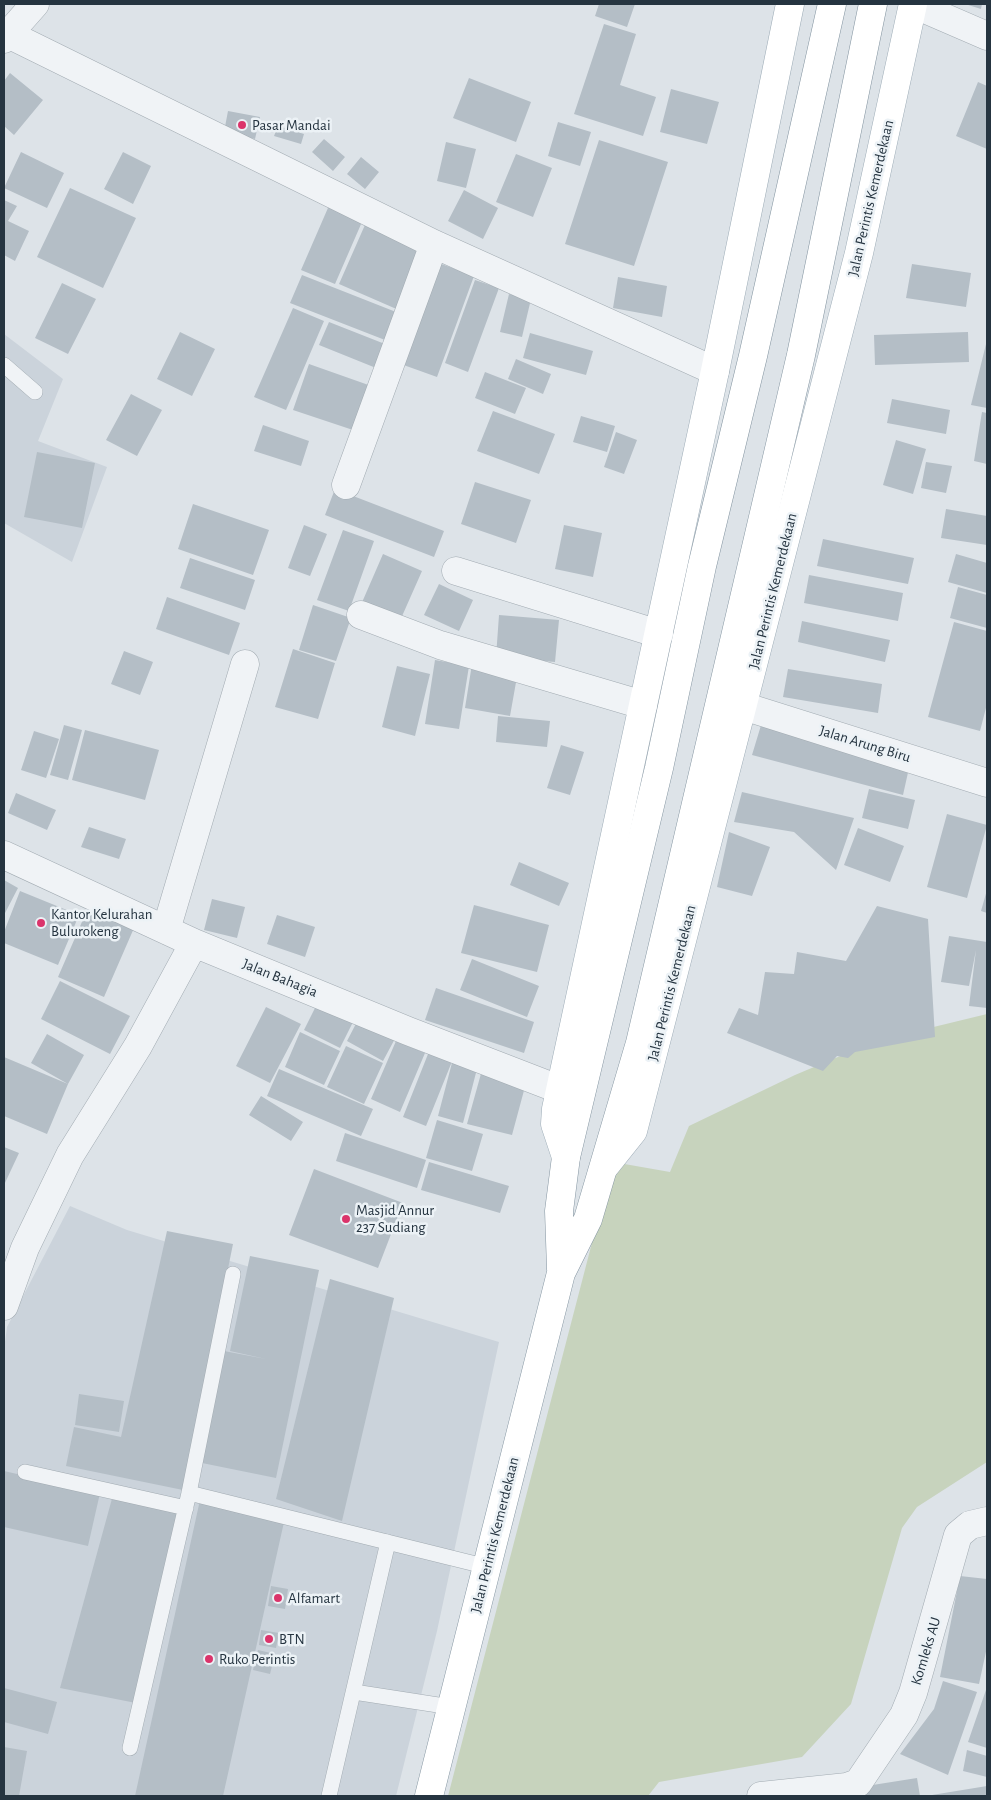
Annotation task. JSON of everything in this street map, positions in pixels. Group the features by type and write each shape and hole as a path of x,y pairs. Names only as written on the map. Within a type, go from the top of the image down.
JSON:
{"main road":[{"name":"Jalan Perintis Kemerdekaan","path":"566,1157 555,1124 560,1090 715,371 790,4"},
{"name":"Jalan Perintis Kemerdekaan","path":"561,1273 559,1211 566,1157 659,768 702,566 753,356 832,4"},
{"name":"Jalan Perintis Kemerdekaan","path":"429,1796 561,1273 588,1219 640,1043 801,355 873,4"},
{"name":"Jalan Perintis Kemerdekaan","path":"605,1166 634,1131 859,253 913,4"}],"street":[{"path":"35,4 6,36 434,244 715,371"},
{"path":"913,4 987,36"},
{"path":"346,485 434,244"},
{"path":"456,571 658,634"},
{"path":"361,615 440,645 643,705"},
{"path":"166,930 245,664"},
{"name":"Jalan Arung Biru","path":"743,706 987,783"},
{"name":"Jalan Bahagia","path":"4,855 194,943 408,1031 560,1090"},
{"path":"4,1306 25,1248 70,1155 138,1046 194,943"},
{"name":"Komleks AU","path":"761,1796 855,1791 896,1726 913,1693 958,1534 970,1525 987,1520"}],"lane":[{"path":"4,365 35,392"},
{"path":"130,1748 188,1500 233,1274"},
{"path":"25,1472 188,1500 388,1542 488,1567"},
{"path":"329,1796 388,1542"},
{"path":"354,1692 451,1707"}],"shaded area":[{"path":"4,334 63,379 38,441 107,467 72,562 4,523"},
{"path":"70,1206 127,1230 499,1342 437,1631 396,1796 4,1796 4,1349 7,1327"}],"green space":[{"path":"987,1014 987,1462 917,1507 902,1528 851,1704 802,1757 659,1782 648,1796 448,1796 613,1162 670,1172 689,1126 795,1075 876,1041"}],"building":[{"path":"599,4 635,4 627,27 595,16"},
{"path":"965,4 982,4 981,9"},
{"path":"604,24 636,34 620,85 656,97 643,136 574,114"},
{"path":"10,73 43,100 14,135 4,126 4,81"},
{"path":"469,78 531,102 516,142 453,118"},
{"path":"978,82 987,86 987,149 956,136"},
{"path":"671,89 719,102 707,144 660,132"},
{"name":"Pasar Mandai","path":"228,111 260,117 255,139 224,132"},
{"path":"558,122 591,132 580,166 548,156"},
{"name":"Pasar Mandai","path":"278,126 304,134 301,144 274,136"},
{"name":"Pasar Mandai","path":"324,139 345,157 333,171 312,152"},
{"path":"599,140 668,162 634,266 565,244"},
{"path":"446,142 476,149 466,188 437,181"},
{"path":"21,152 64,173 47,208 4,188"},
{"path":"123,152 151,166 133,204 104,189"},
{"path":"516,154 552,168 533,217 496,202"},
{"name":"Pasar Mandai","path":"361,157 379,172 365,189 347,174"},
{"path":"70,188 136,218 103,288 37,257"},
{"path":"464,190 498,208 483,239 448,221"},
{"path":"4,200 17,206 8,221 29,231 15,261 4,255"},
{"path":"331,201 365,215 335,284 301,270"},
{"path":"368,218 430,245 401,311 339,284"},
{"path":"436,262 474,276 437,377 398,363"},
{"path":"912,264 971,273 966,307 906,298"},
{"path":"302,275 396,312 385,340 290,303"},
{"path":"618,277 667,286 662,317 613,308"},
{"path":"475,280 499,288 468,372 445,363"},
{"path":"62,283 96,299 68,354 35,338"},
{"path":"509,294 531,299 522,337 500,332"},
{"path":"293,308 324,321 286,410 254,397"},
{"path":"329,322 390,346 381,370 319,345"},
{"path":"180,332 215,349 192,396 157,379"},
{"path":"968,332 969,362 875,365 874,335"},
{"path":"530,333 593,351 586,375 523,358"},
{"path":"987,340 987,408 971,405"},
{"path":"516,359 551,374 543,394 508,379"},
{"path":"309,364 377,388 362,433 293,410"},
{"path":"485,372 526,388 515,414 475,398"},
{"path":"131,394 162,410 137,456 106,440"},
{"path":"892,399 950,410 946,434 887,423"},
{"path":"493,411 555,434 539,474 477,451"},
{"path":"982,412 987,413 987,464 974,461"},
{"path":"581,416 615,426 607,452 573,442"},
{"path":"263,425 309,441 301,466 254,451"},
{"path":"616,432 637,440 624,474 604,467"},
{"path":"896,440 926,449 913,494 883,485"},
{"path":"37,452 95,463 82,528 24,517"},
{"path":"926,462 952,466 946,493 921,488"},
{"path":"475,482 531,500 516,543 461,524"},
{"path":"335,489 444,531 434,557 325,515"},
{"path":"193,504 269,530 253,575 178,549"},
{"path":"946,509 987,516 987,545 941,538"},
{"path":"304,525 327,534 310,576 288,568"},
{"path":"564,525 602,533 593,577 555,569"},
{"path":"343,530 374,541 349,611 317,600"},
{"path":"823,539 914,558 908,584 817,566"},
{"path":"383,554 422,571 399,623 360,607"},
{"path":"956,554 987,563 987,593 948,582"},
{"path":"190,558 255,580 245,610 180,588"},
{"path":"809,575 903,593 898,621 804,603"},
{"path":"439,584 473,600 459,631 424,615"},
{"path":"958,587 987,595 987,628 950,618"},
{"path":"167,597 240,623 229,655 156,629"},
{"path":"313,605 351,618 336,661 299,650"},
{"path":"499,615 559,620 555,662 496,657"},
{"path":"802,621 890,640 885,662 798,642"},
{"path":"954,622 987,631 987,704 980,731 928,717"},
{"path":"293,649 335,663 318,719 275,707"},
{"path":"124,651 153,662 140,695 111,684"},
{"path":"435,660 469,666 459,729 425,724"},
{"path":"472,664 518,671 510,716 465,708"},
{"path":"397,666 430,674 415,736 382,727"},
{"path":"788,669 882,684 878,713 783,697"},
{"path":"498,716 550,721 547,747 496,742"},
{"path":"762,722 911,759 903,795 752,755"},
{"path":"64,725 82,730 68,780 50,775"},
{"path":"85,730 159,750 145,800 72,780"},
{"path":"34,731 59,739 46,778 21,770"},
{"path":"561,745 584,752 570,795 547,788"},
{"path":"869,789 915,800 908,829 862,818"},
{"path":"742,792 854,818 836,870 794,832 734,822"},
{"path":"16,793 56,810 47,830 8,813"},
{"path":"947,814 987,825 967,898 927,887"},
{"path":"89,827 126,839 119,859 81,847"},
{"path":"858,828 904,846 890,882 844,865"},
{"path":"729,832 770,847 752,896 717,887"},
{"path":"519,862 569,883 559,906 510,885"},
{"path":"4,880 18,888 4,915"},
{"path":"987,890 987,913 981,911"},
{"name":"Kantor Kelurahan Bulurokeng","path":"20,891 79,915 58,965 4,943 4,932"},
{"path":"212,899 245,907 237,938 204,930"},
{"path":"474,905 549,925 537,972 461,953"},
{"path":"877,906 928,919 935,1037 855,1052 848,1058 837,1056 823,1071 727,1033 739,1008 758,1015 765,972 794,974 797,952 846,961"},
{"path":"88,908 134,928 104,997 58,977"},
{"path":"277,915 315,927 305,957 267,944"},
{"path":"949,936 987,942 987,1008 969,1006 976,950 969,986 941,982"},
{"path":"472,959 539,986 527,1017 460,990"},
{"path":"60,981 130,1016 110,1054 41,1019"},
{"path":"436,988 534,1022 524,1053 425,1020"},
{"path":"320,998 356,1016 340,1048 304,1030"},
{"path":"266,1007 301,1024 270,1083 236,1066"},
{"path":"361,1014 398,1033 383,1061 347,1041"},
{"path":"300,1032 340,1051 324,1085 285,1067"},
{"path":"47,1034 84,1055 68,1084 31,1063"},
{"path":"396,1041 425,1053 400,1112 371,1099"},
{"path":"346,1046 383,1063 364,1104 327,1087"},
{"path":"430,1049 478,1065 463,1123 438,1116 453,1059 426,1126 403,1117"},
{"path":"4,1057 68,1084 47,1134 4,1116"},
{"path":"279,1069 373,1109 361,1136 267,1096"},
{"path":"482,1070 526,1083 512,1135 467,1124"},
{"path":"261,1096 303,1122 291,1141 249,1115"},
{"path":"437,1120 483,1134 472,1171 426,1158"},
{"path":"345,1133 426,1160 417,1188 336,1161"},
{"path":"4,1147 19,1153 4,1185"},
{"path":"429,1162 509,1186 500,1213 421,1190"},
{"name":"Masjid Annur 237 Sudiang","path":"314,1169 403,1203 378,1268 289,1235"},
{"path":"167,1231 233,1244 183,1490 66,1466 74,1427 121,1437"},
{"path":"250,1256 319,1270 276,1478 202,1463 224,1351 266,1359 230,1351"},
{"path":"330,1279 394,1298 342,1521 276,1499"},
{"path":"79,1394 124,1401 119,1432 75,1425"},
{"path":"4,1471 100,1493 88,1546 4,1527"},
{"path":"113,1495 179,1510 136,1703 60,1688"},
{"name":"Ruko Perintis","path":"200,1500 284,1522 223,1796 135,1796"},
{"path":"960,1576 987,1579 987,1647 979,1684 940,1677"},
{"name":"Alfamart","path":"271,1586 288,1589 285,1609 268,1606"},
{"name":"BTN","path":"261,1630 279,1633 276,1648 259,1645"},
{"path":"258,1650 275,1654 270,1674 253,1670"},
{"path":"943,1681 977,1692 948,1775 900,1754 934,1709"},
{"path":"987,1687 987,1748 968,1742"},
{"path":"4,1688 57,1702 48,1734 4,1722"},
{"path":"4,1747 27,1751 19,1796 4,1796"},
{"path":"967,1750 987,1756 987,1777 963,1771"},
{"path":"917,1778 920,1796 862,1796 860,1787"},
{"path":"987,1786 987,1796 932,1796 932,1795"}],"place":[{"name":"Pasar Mandai","path":"242,125"},
{"name":"Kantor Kelurahan Bulurokeng","path":"41,923"},
{"name":"Masjid Annur 237 Sudiang","path":"346,1219"},
{"name":"Alfamart","path":"278,1598"},
{"name":"BTN","path":"269,1639"},
{"name":"Ruko Perintis","path":"209,1659"}]}
